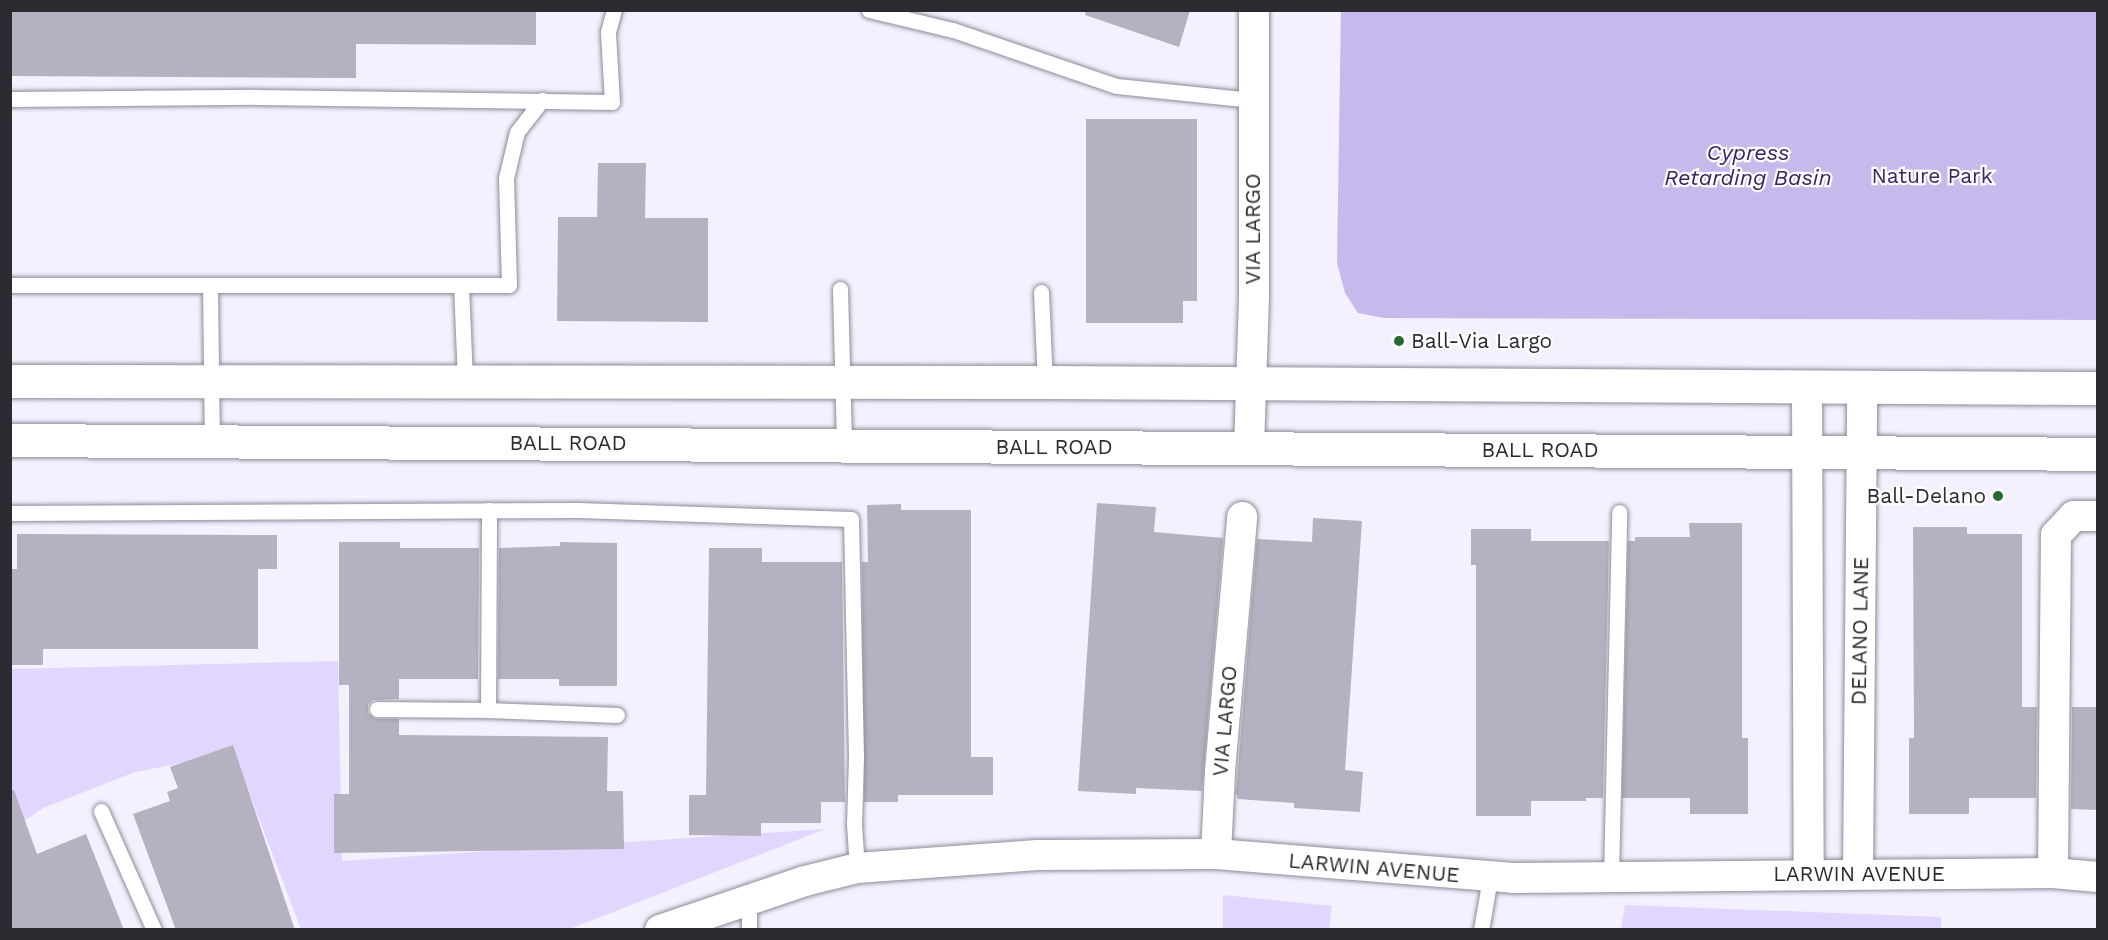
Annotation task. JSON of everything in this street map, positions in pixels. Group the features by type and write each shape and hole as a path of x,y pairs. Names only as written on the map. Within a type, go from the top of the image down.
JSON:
{"main road":[{"path":"10,381 1045,382 2097,388"},
{"name":"BALL ROAD","path":"10,440 2097,454"}],"street":[{"name":"VIA LARGO","path":"1249,448 1252,383 1254,10"},
{"path":"1808,388 1809,874"},
{"name":"DELANO LANE","path":"1858,874 1862,388"},
{"path":"2053,873 2056,535 2074,516 2097,516"},
{"name":"VIA LARGO","path":"1216,854 1220,771 1242,517"},
{"name":"LARWIN AVENUE","path":"660,930 805,881 858,868 1038,855 1216,854 1490,878 2053,873 2097,877"}],"lane":[{"path":"10,99 257,97 612,102 608,32 614,10"},
{"path":"869,10 953,30 1117,86 1252,100"},
{"path":"10,285 509,285 506,178 517,132 542,100"},
{"path":"210,285 212,441"},
{"path":"461,285 465,381"},
{"path":"840,289 844,445"},
{"path":"1041,292 1045,382"},
{"path":"488,710 489,510"},
{"path":"10,513 639,511 850,519 856,757 854,824 858,868"},
{"path":"1611,877 1619,512"},
{"path":"377,709 617,715"},
{"path":"101,811 154,930"},
{"path":"1481,930 1490,878"},
{"path":"749,900 749,930"}],"shaded area":[{"path":"338,661 342,861 825,829 567,930 301,929 234,753 135,772 43,808 11,830 11,669"},
{"path":"1223,895 1332,906 1329,929 1223,929"},
{"path":"1625,905 1941,917 1941,929 1621,929"}],"water":[{"name":"Cypress Retarding Basin","path":"1341,10 2097,11 2097,320 1384,318 1358,313 1345,293 1337,263"}],"building":[{"path":"10,10 536,10 536,45 356,44 356,78 10,76"},
{"path":"1086,10 1190,10 1179,47 1085,15"},
{"path":"1086,119 1197,119 1197,301 1183,301 1183,323 1086,323"},
{"path":"598,163 646,163 645,218 708,218 708,322 557,321 558,217 597,217"},
{"path":"1097,503 1156,507 1154,532 1223,538 1202,791 1136,788 1136,794 1078,791"},
{"path":"901,504 901,510 971,510 971,757 993,757 993,795 898,795 898,802 864,802 862,562 868,562 867,505"},
{"path":"1313,518 1362,521 1345,770 1363,772 1360,812 1294,808 1294,803 1238,799 1236,793 1257,539 1312,542"},
{"path":"1689,523 1742,523 1742,738 1748,738 1748,814 1690,814 1690,798 1622,798 1628,541 1635,541 1635,537 1690,537"},
{"path":"1913,527 1967,527 1967,534 2022,534 2022,707 2037,707 2036,798 1969,798 1969,814 1909,814 1909,738 1914,738"},
{"path":"1471,529 1531,529 1531,541 1609,541 1603,798 1586,798 1586,801 1531,801 1531,816 1476,816 1476,565 1471,565"},
{"path":"17,534 277,535 277,569 258,569 258,649 43,649 43,665 10,665 10,569 17,569"},
{"path":"339,542 400,542 400,548 479,548 478,679 399,679 399,699 373,700 368,705 368,713 376,719 399,719 399,735 608,737 607,791 623,791 624,849 334,853 334,794 349,794 349,685 339,685"},
{"path":"560,542 617,543 617,686 559,686 559,679 498,679 499,548 560,546"},
{"path":"709,548 762,548 762,562 842,562 845,802 821,802 821,823 761,823 761,836 689,835 689,795 706,795"},
{"path":"2072,707 2097,707 2097,810 2071,809"},
{"path":"233,745 295,930 176,930 133,814 170,801 167,792 178,788 170,767"},
{"path":"14,790 37,854 86,834 124,930 10,930 10,791"}],"place":[{"name":"Ball-Via Largo","path":"1399,341"},
{"name":"Ball-Delano","path":"1998,496"}],"park label":[{"name":"Nature Park","path":"1932,176"}]}
